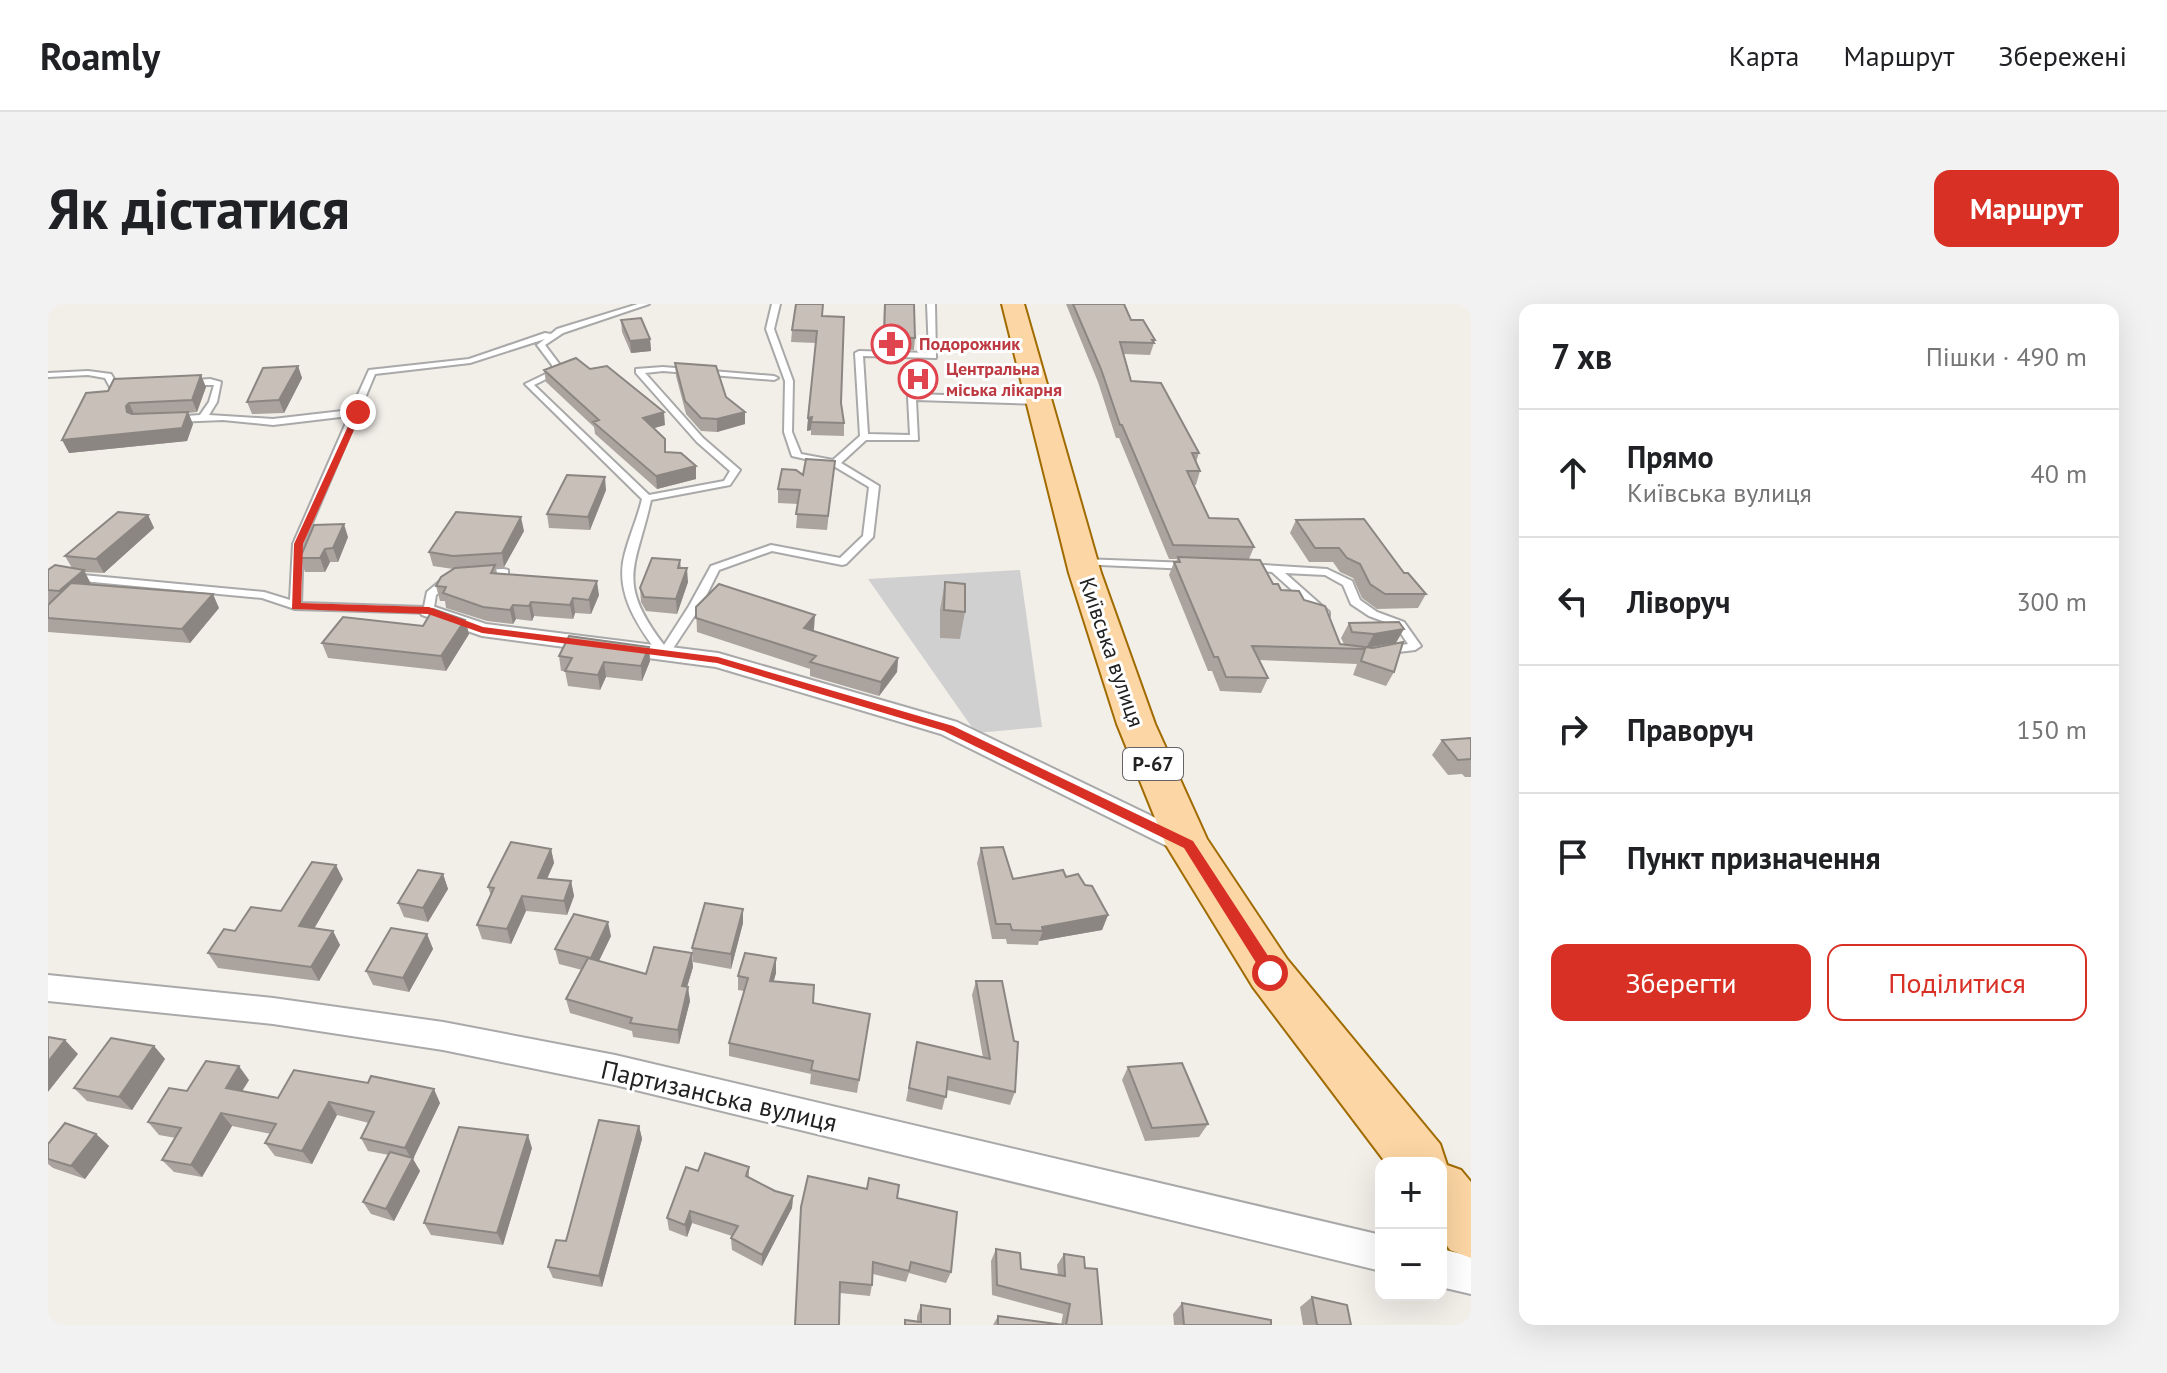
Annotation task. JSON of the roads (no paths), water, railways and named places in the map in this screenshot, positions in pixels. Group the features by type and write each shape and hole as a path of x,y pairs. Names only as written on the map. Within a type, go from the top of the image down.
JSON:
{"main road":[{"name":"Київська вулиця","path":"1013,304 1082,562 1136,724 1188,845 1270,973 1415,1157"},
{"path":"1447,1198 1471,1229"}],"street":[{"path":"429,611 482,630 718,660 949,728 1188,845"},
{"name":"Партизанська вулиця","path":"48,988 273,1011 474,1042 615,1070 1375,1252"},
{"path":"1447,1269 1471,1275"}],"lane":[{"path":"295,606 298,544 358,412 372,372 470,361 645,304"},
{"path":"647,498 629,557 628,592 644,627 664,653 695,606 715,568 771,548 842,562 868,537 874,486 835,463 797,456 788,432 789,381 770,329 776,304"},
{"path":"864,437 859,353 933,356 931,304"},
{"path":"560,331 541,345 556,365 556,372 529,384 647,498"},
{"path":"647,498 727,483 735,470 700,440 639,371 663,369 774,378"},
{"path":"48,375 88,373 108,376 114,387 140,386"},
{"path":"181,383 210,381 218,384 213,402 203,418"},
{"path":"835,463 864,437 915,438 912,397 1041,401"},
{"path":"164,420 203,418 273,422 358,412"},
{"path":"1082,562 1211,567"},
{"path":"1227,567 1327,572 1348,583 1355,602 1373,614 1400,624 1415,646 1378,653"},
{"path":"1274,568 1325,613 1330,625"},
{"path":"68,576 264,595 295,606 429,611 431,594 446,578 504,572"}],"place":[{"name":"Подорожник","path":"891,344"},
{"name":"Центральна міська лікарня","path":"918,379"}]}
